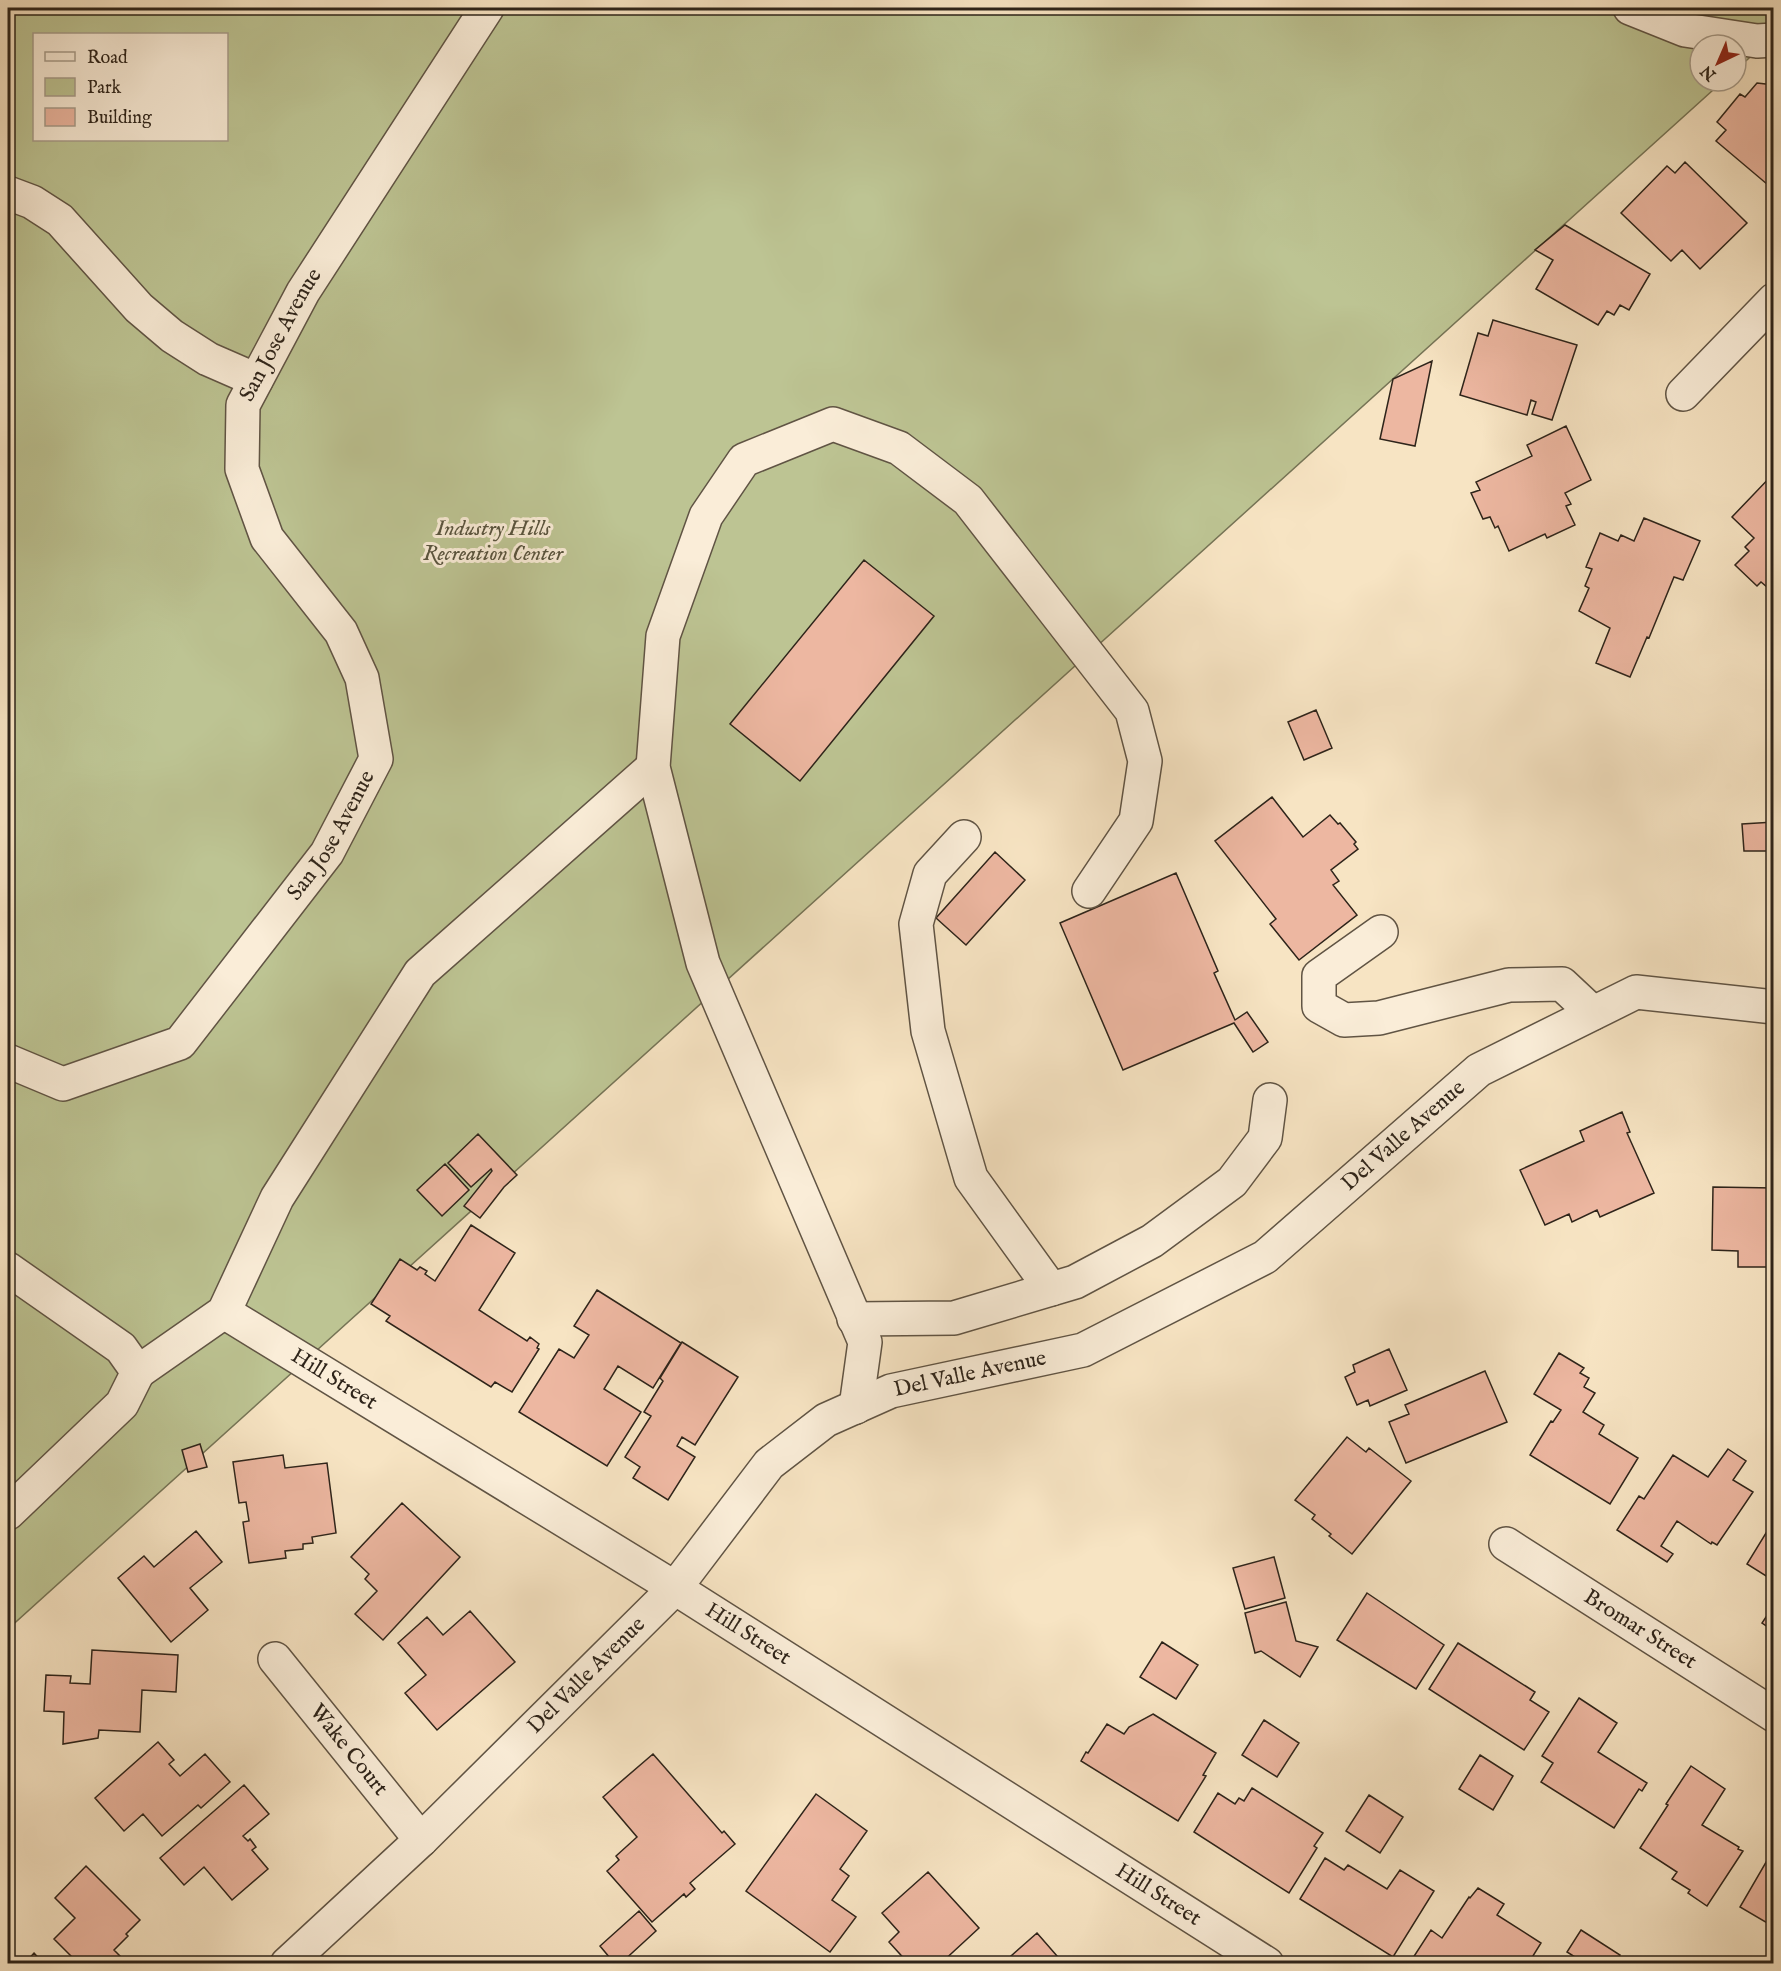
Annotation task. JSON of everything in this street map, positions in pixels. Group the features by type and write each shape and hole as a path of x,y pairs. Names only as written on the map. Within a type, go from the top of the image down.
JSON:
{"street":[{"name":"San Jose Avenue","path":"8,1061 63,1084 180,1043 327,853 376,759 362,678 341,632 267,538 242,469 243,405 303,292 487,8"},
{"path":"1630,8 1685,30 1757,41 1773,40"},
{"path":"8,193 32,202 60,220 140,308 172,336 207,359 256,380"},
{"path":"1683,394 1773,300"},
{"path":"856,1407 865,1342 703,963 653,767 663,636 706,516 744,460 833,424 899,448 968,500 1132,711 1145,761 1136,820 1089,891"},
{"path":"8,1513 122,1404 138,1372 224,1312 277,1198 420,973 653,767"},
{"path":"964,837 930,874 916,924 928,1031 971,1178 1051,1289"},
{"path":"1381,932 1319,976 1319,1006 1344,1020 1379,1018 1509,985 1562,984 1593,1013"},
{"name":"Del Valle Avenue","path":"287,1964 422,1840 675,1588 769,1464 826,1420 891,1391 1083,1350 1265,1257 1479,1070 1636,992 1773,1007"},
{"path":"854,1319 954,1318 1075,1282 1152,1241 1232,1182 1265,1138 1270,1100"},
{"path":"8,1269 121,1348 138,1372"},
{"name":"Hill Street","path":"224,1312 675,1588 1267,1964"},
{"name":"Bromar Street","path":"1506,1544 1773,1715"},
{"name":"Wake Court","path":"275,1659 422,1840"}],"green space":[{"name":"Industry Hills Recreation Center","path":"8,8 1773,8 1773,36 1748,59 1748,33 1688,33 1688,93 1710,93 8,1629"}],"building":[{"path":"1757,83 1774,85 1774,190 1716,141 1726,130 1717,122 1740,94 1745,97"},
{"path":"1685,162 1747,223 1700,269 1682,250 1671,261 1621,213 1667,166 1675,173"},
{"path":"1565,225 1650,274 1629,310 1620,305 1614,315 1607,311 1598,325 1536,289 1553,260 1535,250"},
{"path":"1493,320 1577,345 1552,420 1532,414 1536,402 1531,400 1527,415 1460,395 1478,333 1488,336"},
{"path":"1432,361 1415,446 1380,439 1393,379"},
{"path":"1566,426 1591,480 1565,493 1571,504 1566,506 1575,525 1547,538 1545,534 1509,551 1498,526 1495,528 1490,517 1483,519 1471,493 1480,490 1476,482 1532,456 1527,445"},
{"path":"1774,473 1774,593 1761,582 1757,586 1735,565 1749,551 1745,547 1754,538 1732,517"},
{"path":"1644,518 1700,541 1683,580 1674,577 1630,677 1596,663 1610,628 1579,611 1589,588 1585,586 1592,569 1586,567 1600,533 1618,541 1621,535 1634,541"},
{"path":"864,560 934,616 800,781 730,724"},
{"path":"1316,710 1332,748 1304,760 1288,722"},
{"path":"1272,797 1303,837 1330,815 1356,842 1354,844 1358,849 1331,870 1339,881 1333,885 1357,915 1299,960 1270,924 1276,919 1215,841"},
{"path":"1774,822 1774,864 1770,865 1770,851 1744,851 1742,824"},
{"path":"995,852 1025,880 966,945 936,918"},
{"path":"1176,873 1218,971 1214,973 1235,1020 1247,1012 1268,1042 1253,1052 1234,1023 1123,1070 1060,923"},
{"path":"1622,1112 1630,1132 1627,1133 1654,1193 1600,1217 1597,1210 1572,1222 1569,1214 1545,1225 1520,1170 1584,1141 1580,1131"},
{"path":"478,1134 517,1175 504,1187 480,1218 464,1206 492,1171 491,1169 471,1187 448,1163"},
{"path":"445,1164 469,1190 442,1216 417,1190"},
{"path":"1713,1187 1774,1188 1774,1267 1738,1267 1738,1251 1712,1250"},
{"path":"471,1225 515,1253 479,1310 527,1341 530,1337 539,1344 537,1348 539,1349 512,1392 495,1382 491,1387 386,1321 390,1316 371,1304 400,1259 417,1270 420,1267 427,1271 425,1274 435,1281"},
{"path":"597,1290 681,1343 653,1388 618,1366 604,1389 641,1412 607,1466 519,1412 559,1349 574,1358 589,1335 574,1326"},
{"path":"682,1342 738,1377 695,1445 682,1437 677,1446 695,1457 668,1500 633,1478 640,1467 625,1457 651,1416 644,1412 663,1381 660,1378"},
{"path":"1389,1349 1407,1390 1370,1406 1368,1400 1357,1405 1345,1377 1355,1372 1353,1365"},
{"path":"1559,1353 1584,1368 1580,1373 1589,1378 1584,1387 1595,1393 1583,1412 1604,1425 1599,1434 1638,1458 1610,1504 1530,1455 1551,1421 1553,1422 1561,1410 1534,1394"},
{"path":"1485,1371 1507,1422 1406,1463 1389,1422 1409,1414 1405,1405"},
{"path":"1347,1437 1366,1452 1369,1448 1411,1481 1352,1554 1312,1519 1315,1515 1295,1500"},
{"path":"200,1444 207,1467 188,1472 182,1450"},
{"path":"1728,1449 1746,1461 1733,1480 1753,1492 1717,1545 1712,1542 1711,1544 1677,1521 1661,1546 1673,1554 1667,1562 1617,1530 1639,1496 1644,1499 1673,1455 1708,1477"},
{"path":"283,1455 285,1468 327,1463 336,1533 312,1537 313,1543 303,1544 303,1549 285,1551 286,1558 249,1563 243,1522 249,1521 246,1502 239,1503 233,1462"},
{"path":"402,1503 460,1557 383,1640 355,1614 377,1591 365,1579 369,1574 351,1557"},
{"path":"1774,1520 1774,1581 1747,1564"},
{"path":"196,1531 222,1562 190,1588 208,1610 171,1642 118,1578 144,1556 154,1567"},
{"path":"1274,1557 1285,1598 1245,1609 1233,1568"},
{"path":"1367,1593 1444,1645 1416,1689 1337,1640"},
{"path":"1286,1602 1296,1641 1318,1647 1300,1677 1261,1651 1255,1653 1245,1613"},
{"path":"1774,1605 1774,1631 1762,1623"},
{"path":"470,1611 515,1662 437,1730 405,1693 426,1675 398,1643 427,1617 443,1635"},
{"path":"1162,1642 1198,1665 1176,1699 1140,1677"},
{"path":"1458,1643 1535,1692 1530,1700 1549,1712 1524,1750 1429,1689"},
{"path":"92,1650 178,1655 176,1692 142,1690 140,1732 99,1730 98,1738 63,1744 64,1712 44,1711 46,1675 71,1676 70,1683 90,1684"},
{"path":"1579,1698 1617,1723 1598,1752 1647,1783 1642,1791 1639,1789 1614,1828 1541,1782 1553,1763 1542,1756"},
{"path":"1153,1714 1216,1753 1203,1775 1206,1776 1178,1821 1081,1761 1107,1724 1124,1734 1129,1727"},
{"path":"1264,1720 1299,1743 1277,1777 1242,1755"},
{"path":"158,1742 174,1760 169,1764 180,1776 205,1754 230,1782 201,1808 198,1805 162,1836 143,1814 124,1831 95,1798"},
{"path":"653,1754 722,1833 724,1831 735,1844 690,1883 695,1889 686,1897 684,1894 652,1922 607,1871 619,1860 616,1856 637,1837 603,1797"},
{"path":"1480,1755 1513,1776 1493,1810 1459,1789"},
{"path":"1691,1766 1725,1789 1702,1825 1743,1851 1707,1906 1688,1893 1690,1890 1672,1879 1677,1872 1640,1848"},
{"path":"244,1785 269,1814 243,1836 248,1841 250,1839 256,1847 252,1850 268,1869 232,1900 204,1867 184,1885 160,1858"},
{"path":"1252,1788 1323,1833 1314,1846 1317,1848 1289,1893 1194,1832 1218,1793 1235,1804 1239,1798 1244,1801"},
{"path":"816,1794 867,1831 840,1869 849,1876 832,1900 856,1917 830,1952 746,1891"},
{"path":"1369,1795 1403,1817 1380,1853 1346,1831"},
{"path":"1769,1857 1774,1860 1774,1927 1740,1907"},
{"path":"1325,1858 1344,1870 1348,1865 1387,1889 1400,1870 1434,1891 1393,1957 1300,1899"},
{"path":"86,1866 140,1920 114,1950 128,1964 79,1964 54,1939 75,1918 55,1898"},
{"path":"928,1872 979,1928 940,1964 917,1964 915,1960 909,1964 889,1942 899,1932 882,1913"},
{"path":"1478,1888 1504,1904 1497,1915 1541,1943 1528,1964 1472,1964 1465,1959 1462,1964 1409,1964 1431,1930 1442,1938 1469,1897"},
{"path":"639,1911 656,1931 620,1964 615,1964 600,1946"},
{"path":"1581,1930 1620,1955 1615,1964 1586,1964 1567,1952"},
{"path":"1037,1933 1064,1964 1002,1964"},
{"path":"34,1953 44,1964 24,1964"}]}
